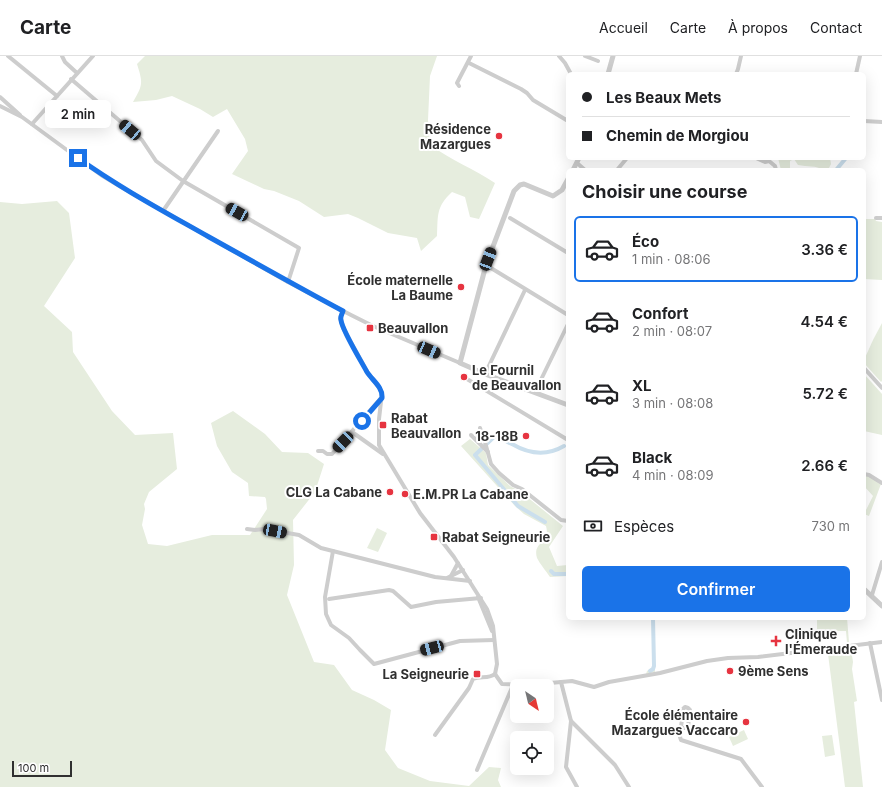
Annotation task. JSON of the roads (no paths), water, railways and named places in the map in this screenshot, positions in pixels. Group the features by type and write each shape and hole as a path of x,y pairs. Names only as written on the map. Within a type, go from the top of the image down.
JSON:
{"street":[{"path":"8,56 57,96"},
{"path":"62,56 65,62 77,73"},
{"path":"32,124 93,56"},
{"path":"459,86 456,83 472,56"},
{"path":"559,56 570,72"},
{"path":"585,56 598,62"},
{"path":"609,72 613,56"},
{"path":"737,72 741,56"},
{"path":"856,72 860,56"},
{"path":"469,63 521,89 533,100 566,120"},
{"path":"71,79 142,140 156,161 183,181 299,248 288,282"},
{"path":"1,98 3,101 0,105 22,117"},
{"path":"1,98 22,117 101,175 288,282 373,326 485,374 566,404"},
{"path":"866,121 882,122"},
{"path":"163,211 218,131"},
{"path":"619,168 625,160"},
{"path":"760,160 765,162 770,160"},
{"path":"460,363 486,265 517,187 524,184 553,196 562,190 566,183"},
{"path":"510,218 566,252"},
{"path":"876,218 882,218"},
{"path":"486,265 566,314"},
{"path":"485,374 525,290"},
{"path":"343,311 340,318 343,328 368,373 382,393 378,440 379,445 420,513 463,570 491,618 493,626 497,664 495,674 489,678 478,677 473,679 469,688 435,735"},
{"path":"535,392 566,328"},
{"path":"866,370 882,388"},
{"path":"467,378 566,439"},
{"path":"318,451 332,454 382,398"},
{"path":"480,428 491,464 499,473 561,520 566,521"},
{"path":"352,432 385,456"},
{"path":"471,435 488,452"},
{"path":"866,474 882,482"},
{"path":"247,529 264,529 299,535 321,548 446,579 470,582"},
{"path":"333,551 325,605 326,614 331,625 349,638 374,664 460,641 494,638"},
{"path":"872,595 882,562"},
{"path":"451,576 458,563"},
{"path":"446,579 463,570"},
{"path":"327,598 389,590 393,591 411,607 436,602 480,598"},
{"path":"866,590 882,606"},
{"path":"554,683 572,681 594,687 615,681 674,670 721,659 758,657 882,642"},
{"path":"870,643 882,700"},
{"path":"495,674 502,684 510,685"},
{"path":"561,682 572,721 566,766 577,787"},
{"path":"477,770 510,692"},
{"path":"681,728 688,727 690,710 688,708 683,709 680,737 684,741 741,759 762,787"},
{"path":"572,721 615,765 629,787"}],"waterway":[{"path":"838,168 844,160"},
{"path":"545,522 518,506 475,455 495,436 531,452 551,451 564,446"},
{"path":"551,571 554,574 566,574"},
{"path":"650,671 654,666 653,620"}],"place":[{"name":"Résidence Mazargues","path":"499,136"},
{"name":"École maternelle La Baume","path":"461,287"},
{"name":"Beauvallon","path":"370,328"},
{"name":"Le Fournil de Beauvallon","path":"464,377"},
{"name":"Rabat Beauvallon","path":"383,425"},
{"name":"18-18B","path":"526,436"},
{"name":"CLG La Cabane","path":"390,492"},
{"name":"E.M.PR La Cabane","path":"405,494"},
{"name":"Rabat Seigneurie","path":"434,537"},
{"name":"Clinique l'Émeraude","path":"776,641"},
{"name":"9ème Sens","path":"730,671"},
{"name":"La Seigneurie","path":"477,674"},
{"name":"École élémentaire Mazargues Vaccaro","path":"746,722"}]}
